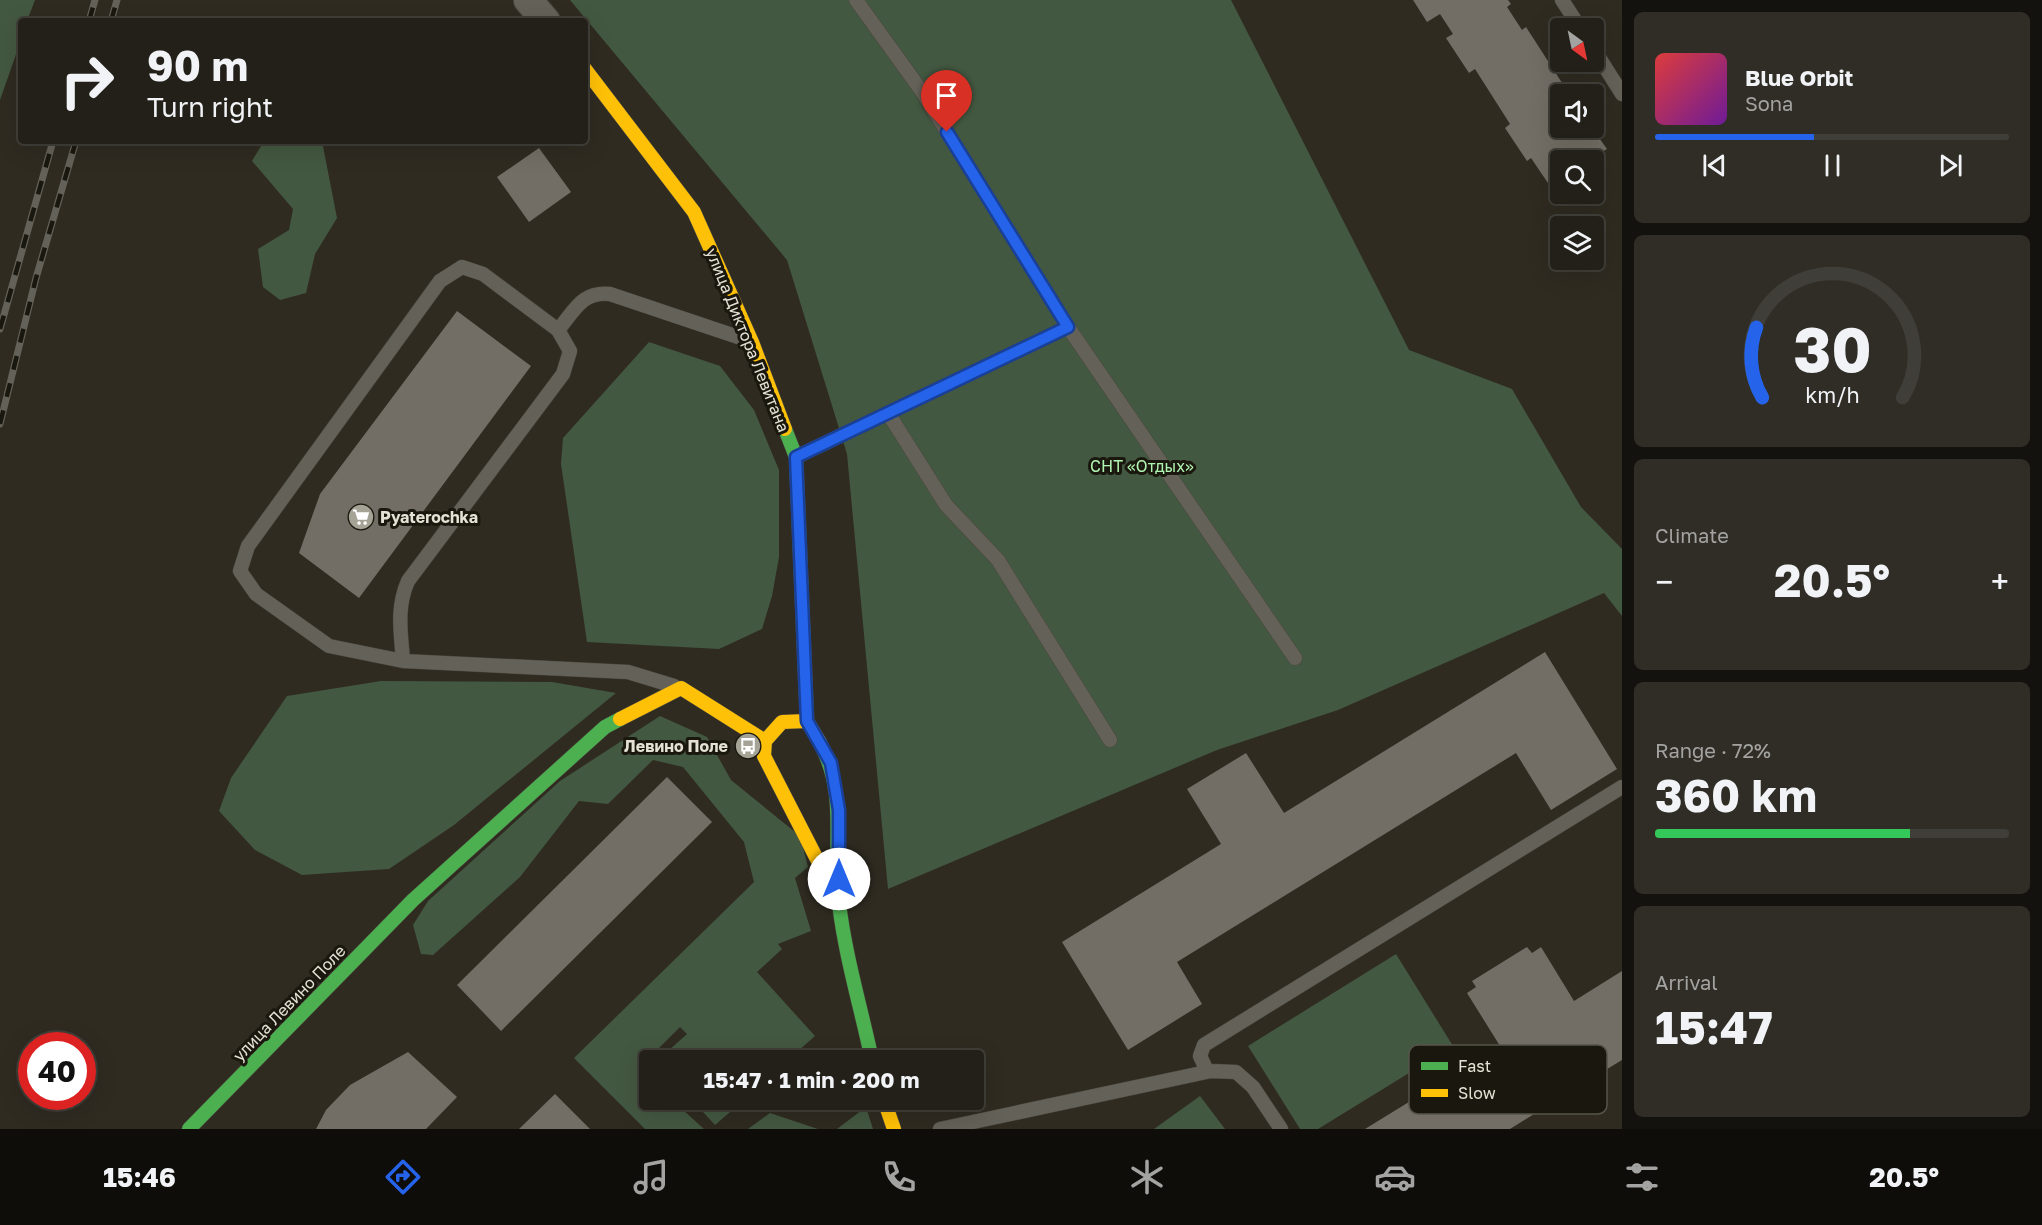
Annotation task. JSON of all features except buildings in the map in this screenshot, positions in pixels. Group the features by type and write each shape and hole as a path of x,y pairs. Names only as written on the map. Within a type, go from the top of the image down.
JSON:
{"street":[{"path":"528,0 543,18"},
{"name":"улица Диктора Левитана","path":"588,73 694,212 752,342 796,457 807,721 831,763 839,810 839,902 870,1050"},
{"path":"681,688 765,741 782,722 807,721"},
{"name":"улица Левино Поле","path":"189,1129 413,900 605,727 681,688"},
{"name":"улица Диктора Левитана","path":"765,741 764,756 839,902"},
{"path":"887,1110 894,1129"}],"lane":[{"path":"856,0 922,93 1068,327 1295,658"},
{"path":"1562,0 1574,18"},
{"path":"1604,65 1622,94"},
{"path":"403,660 399,613 408,581 563,374 570,351 558,330 483,274 462,267 440,281 248,546 240,571 256,594 329,646 403,660 628,672 681,688"},
{"path":"558,330 584,300 596,292 610,294 752,342"},
{"path":"796,457 1068,327"},
{"path":"888,413 946,505 998,560 1110,740"},
{"path":"1208,1071 1200,1056 1204,1045 1622,787"},
{"path":"940,1129 1208,1071 1236,1072 1253,1087 1281,1129"}],"green space":[{"path":"0,0 35,0 28,18 18,18 18,49 0,100"},
{"name":"СНТ «Отдых»","path":"570,0 1231,0 1409,350 1512,389 1581,507 1622,549 1622,616 1604,593 1338,710 1217,750 888,889 847,454 787,260 588,22 588,18 585,18"},
{"path":"262,144 323,144 337,218 315,254 306,293 280,300 263,287 258,249 289,230 293,209 252,161"},
{"path":"649,342 720,366 754,410 779,470 779,557 772,596 762,629 719,649 587,642 561,464 563,438"},
{"path":"381,681 552,682 616,693 454,825 389,869 302,875 255,850 219,811 231,778 287,696"},
{"path":"660,716 707,737 731,780 800,836 808,867 795,878 811,931 778,944 782,949 757,972 815,1036 799,1050 669,1050 687,1034 680,1027 657,1050 639,1050 639,1110 683,1110 704,1129 645,1129 574,1058 754,882 744,842 683,767 653,760 608,804 579,801 520,877 433,955 421,954 413,925 428,901 560,781"},
{"path":"1396,954 1452,1045 1409,1045 1409,1073 1318,1129 1300,1129 1248,1046"},
{"path":"1200,1096 1225,1129 1154,1129"},
{"path":"701,1110 732,1110 715,1125"},
{"path":"862,1110 867,1110 873,1129 837,1129"},
{"path":"770,1113 818,1129 748,1129"}],"railway":[{"path":"90,18 95,0"},
{"path":"112,18 117,0"},
{"path":"0,329 52,144"},
{"path":"0,424 36,278 75,144"}],"traffic: fast":[{"path":"785,429 796,457 807,721"},
{"path":"189,1129 413,900 605,727 620,719"},
{"path":"819,741 834,781 838,820 839,903 849,962 870,1050"}],"traffic: slow":[{"path":"588,73 694,212 752,342 785,429"},
{"path":"620,719 681,688 765,741"},
{"path":"819,741 807,721 782,722 765,741 764,756 839,902"},
{"path":"887,1110 894,1129"}],"place":[{"name":"Pyaterochka","path":"361,517"},
{"name":"Левино Поле","path":"748,746"}],"route":[{"path":"839,879 839,810 831,763 807,721 796,457 1068,327 947,132"}]}
